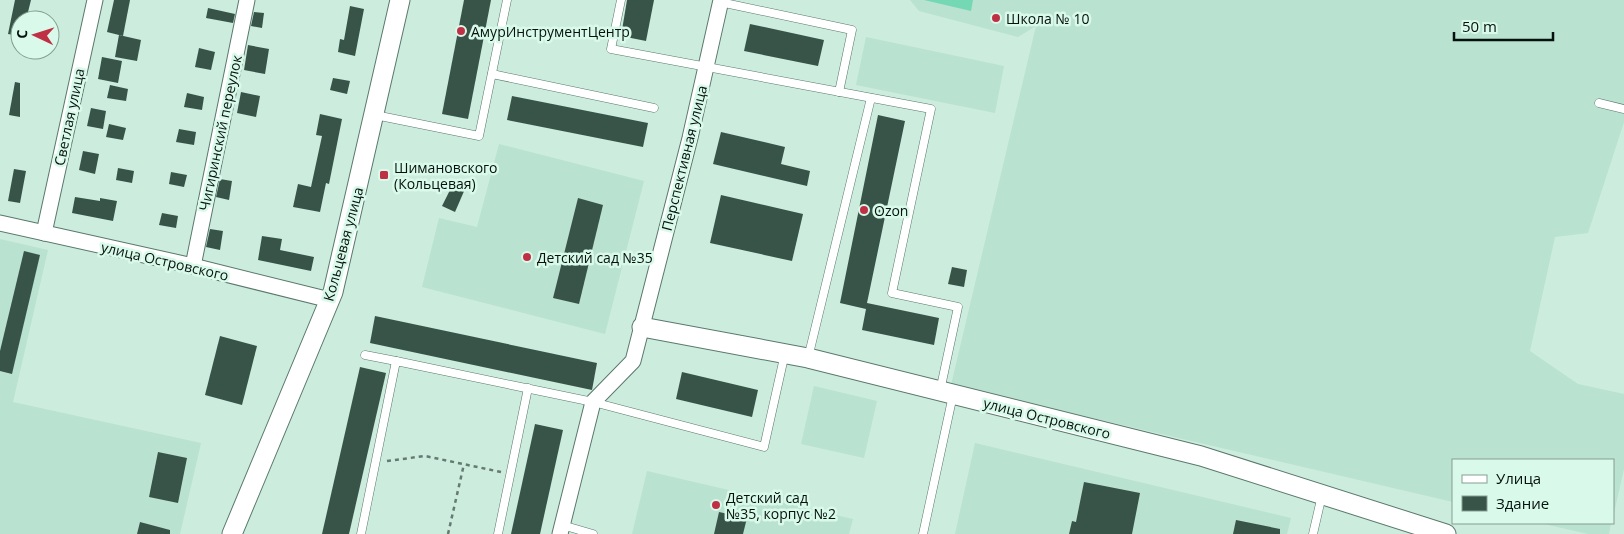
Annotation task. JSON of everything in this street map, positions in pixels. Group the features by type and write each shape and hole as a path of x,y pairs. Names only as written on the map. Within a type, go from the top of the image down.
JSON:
{"street":[{"name":"Светлая улица","path":"44,234 95,0"},
{"name":"Чигиринский переулок","path":"193,266 247,0"},
{"name":"Кольцевая улица","path":"232,534 334,292 400,0"},
{"name":"Перспективная улица","path":"592,402 633,362 721,1"},
{"name":"улица Островского","path":"0,223 193,266 330,300"},
{"name":"улица Островского","path":"642,327 808,358 1201,456 1446,534"},
{"path":"561,530 592,402"}],"lane":[{"path":"375,115 479,136 507,0"},
{"path":"621,0 611,49 931,109 892,293 958,307 947,393 923,534"},
{"path":"721,1 852,30 839,92"},
{"path":"492,74 654,108"},
{"path":"808,358 871,98"},
{"path":"1599,103 1624,109"},
{"path":"365,355 592,402 764,447 785,353"},
{"path":"361,534 396,361"},
{"path":"498,534 528,388"},
{"path":"1313,534 1322,495"},
{"path":"561,530 592,534"}],"path":[{"path":"375,463 425,456 510,474"},
{"path":"448,534 464,464"}],"shaded area":[{"path":"910,0 1624,0 1624,122 1588,233 1555,237 1530,351 1578,384 1624,394 1624,469 1614,513 1614,459 1452,459 1452,502 951,385 1036,26 1018,37 919,11"},
{"path":"866,37 1004,66 995,113 856,85"},
{"name":"Детский сад №35","path":"499,144 644,181 605,334 422,287 439,218 477,227"},
{"path":"0,239 48,250 13,402 201,443 180,534 0,534"},
{"path":"814,386 877,401 864,458 801,444"},
{"path":"975,443 1291,518 1287,534 955,534"},
{"name":"Детский сад №35, корпус №2","path":"647,471 853,519 849,534 632,534"},
{"path":"1544,524 1611,524 1609,534 1588,534"}],"green space":[{"path":"924,0 973,0 971,11"}],"building":[{"path":"15,0 31,0 28,10 13,10"},
{"path":"114,0 130,0 123,36 107,32"},
{"path":"464,0 491,0 468,119 442,114"},
{"path":"627,0 654,0 646,41 621,36"},
{"path":"350,6 364,9 355,56 338,52 340,39 344,40"},
{"path":"208,8 235,14 233,23 206,18"},
{"path":"254,12 264,13 262,28 251,26"},
{"path":"750,24 824,40 818,66 744,51"},
{"path":"119,35 141,40 137,61 115,57"},
{"path":"248,45 269,49 265,74 244,70"},
{"path":"199,48 215,52 211,70 195,67"},
{"path":"102,57 122,61 118,83 98,79"},
{"path":"333,78 350,81 347,94 330,90"},
{"path":"15,82 20,83 20,117 9,115"},
{"path":"110,85 128,89 126,101 107,98"},
{"path":"241,92 260,96 256,117 237,113"},
{"path":"187,93 204,97 202,110 184,107"},
{"path":"512,96 648,123 643,147 507,120"},
{"path":"91,108 106,111 103,129 87,126"},
{"path":"320,114 342,119 329,184 326,183 320,212 293,207 298,184 311,187 322,136 316,135"},
{"path":"878,115 905,121 867,303 939,318 934,345 862,330 866,309 840,303"},
{"path":"109,124 126,128 123,140 106,137"},
{"path":"179,129 196,132 194,145 176,142"},
{"path":"721,132 785,147 781,164 810,171 807,186 713,164"},
{"path":"83,151 99,154 95,174 79,170"},
{"path":"118,168 134,171 132,183 116,180"},
{"path":"14,169 26,171 20,203 8,201"},
{"path":"171,172 187,175 184,187 169,184"},
{"path":"220,179 232,181 229,200 216,197"},
{"path":"453,184 465,189 455,212 442,206"},
{"path":"721,195 803,214 792,261 710,243"},
{"path":"75,197 100,201 100,198 117,201 113,221 72,213"},
{"path":"578,198 603,205 579,304 553,298"},
{"path":"162,213 178,216 176,228 159,225"},
{"path":"210,229 223,231 220,250 206,247"},
{"path":"262,236 282,239 280,250 314,257 311,271 258,260"},
{"path":"24,251 40,255 12,374 0,371 0,351"},
{"path":"952,267 967,270 964,287 948,284"},
{"path":"375,316 597,363 592,390 370,343"},
{"path":"220,336 257,346 242,405 205,395"},
{"path":"360,367 386,373 349,534 322,534"},
{"path":"682,372 758,390 752,417 676,399"},
{"path":"535,424 563,430 540,534 511,534"},
{"path":"158,452 187,458 178,503 149,497"},
{"path":"1084,482 1140,493 1132,534 1069,534 1072,521 1076,522"},
{"path":"719,512 747,518 743,534 714,534"},
{"path":"1236,520 1280,529 1280,534 1233,534"},
{"path":"140,522 170,530 170,534 137,534"}],"place":[{"name":"Школа № 10","path":"996,18"},
{"name":"АмурИнструментЦентр","path":"461,31"},
{"name":"Шимановского (Кольцевая)","path":"384,175"},
{"name":"Ozon","path":"864,210"},
{"name":"Детский сад №35","path":"527,257"},
{"name":"Детский сад №35, корпус №2","path":"716,505"}]}
